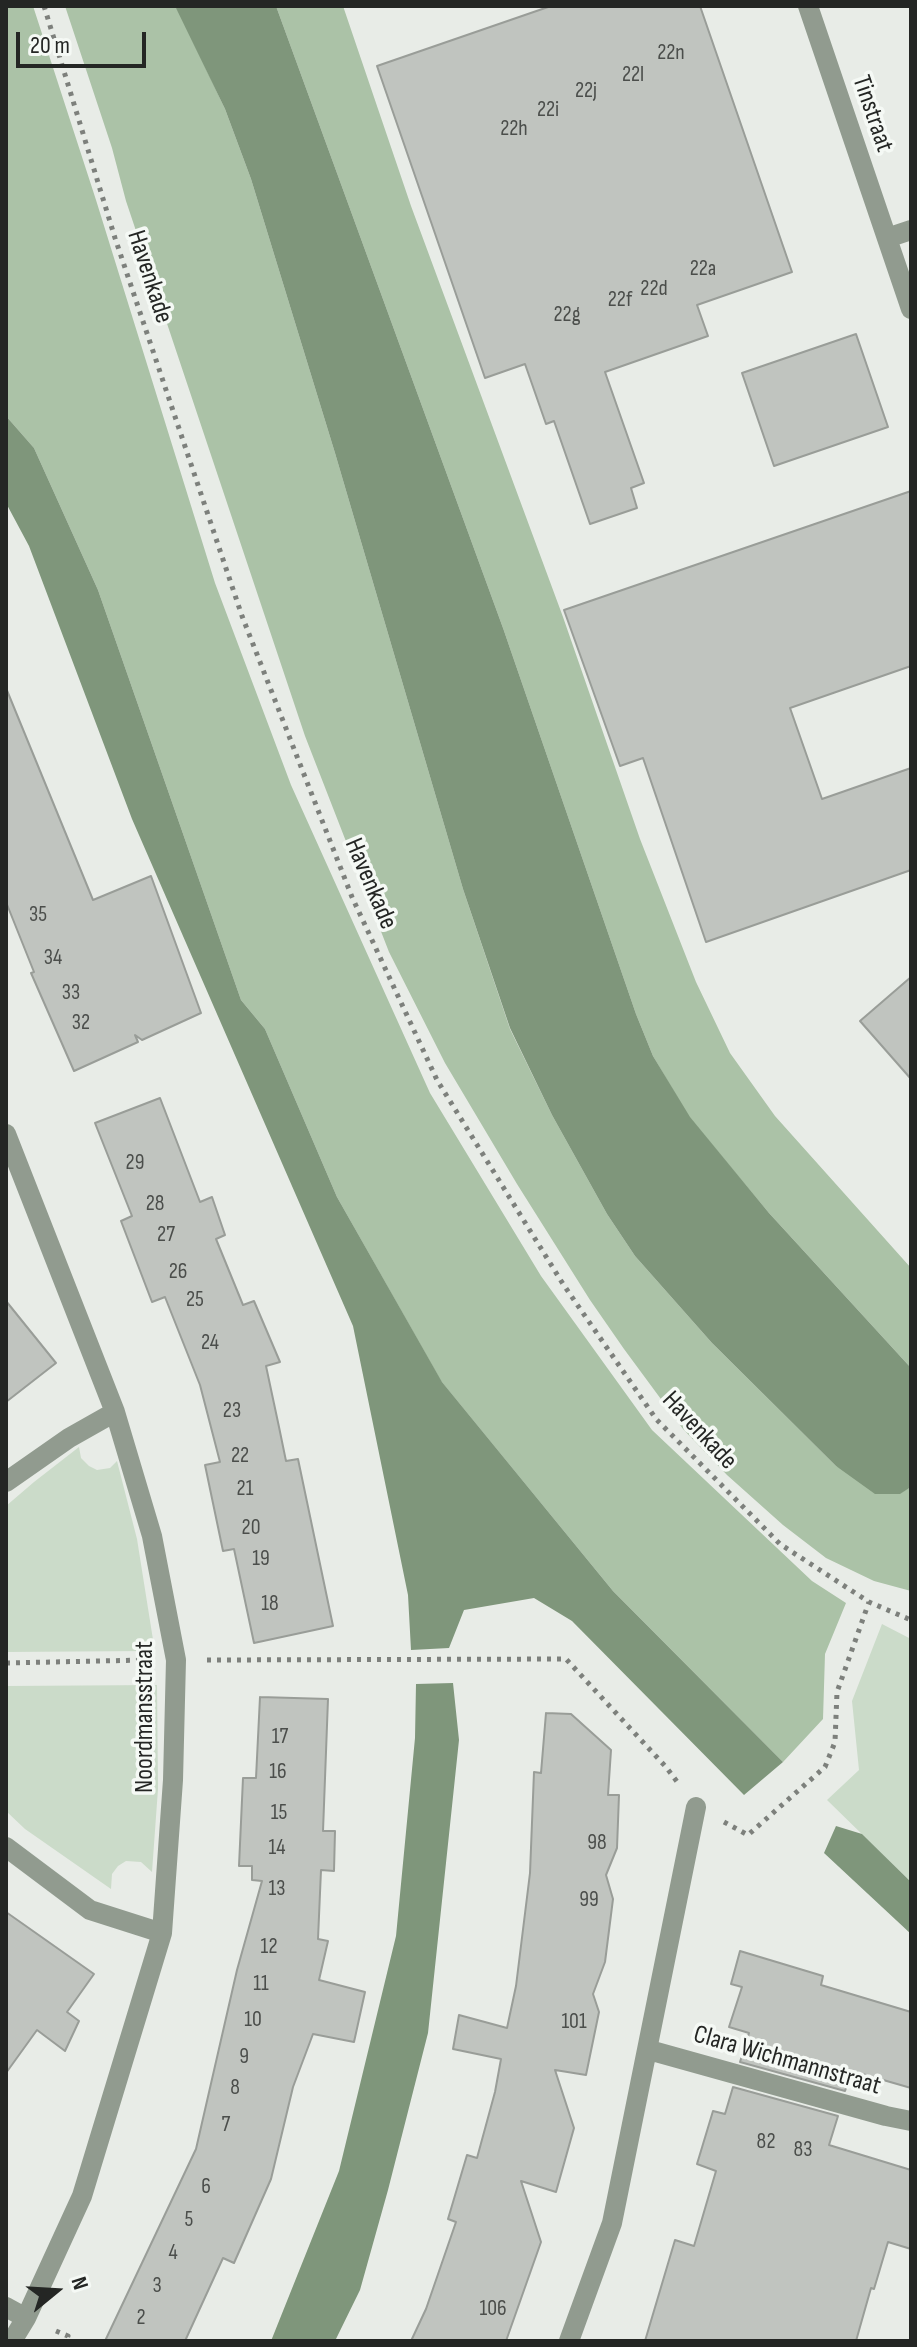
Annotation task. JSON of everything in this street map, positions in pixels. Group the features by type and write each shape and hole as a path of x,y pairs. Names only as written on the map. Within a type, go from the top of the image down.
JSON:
{"street":[{"name":"Tinstraat","path":"808,6 911,309"},
{"path":"887,238 911,230"},
{"name":"Noordmansstraat","path":"6,1134 115,1412 152,1536 176,1660 173,1780 162,1933 82,2196 26,2318 12,2341"},
{"path":"6,1482 69,1438 115,1412"},
{"path":"569,2341 612,2223 696,1807"},
{"path":"6,1847 90,1910 162,1933"},
{"name":"Clara Wichmannstraat","path":"649,2050 911,2121"},
{"path":"6,2307 26,2318"}],"path":[{"name":"Havenkade","path":"44,6 115,238 242,616 352,897 437,1080 563,1284 656,1419 780,1544 869,1602 911,1620"},
{"path":"6,1663 566,1659 666,1767 696,1807 748,1835 825,1767 835,1742 837,1692 869,1602"}],"shaded area":[{"path":"6,6 33,6 215,583 291,785 430,1093 541,1276 652,1430 812,1581 846,1603 825,1654 823,1719 783,1762 613,1591 441,1381 337,1197 265,1029 241,1000 98,590 34,448 6,416"},
{"path":"65,6 175,6 180,14 225,109 251,179 463,889 510,1029 552,1115 607,1214 635,1256 712,1343 836,1466 899,1494 911,1487 911,1591 874,1581 826,1558 727,1475 683,1429 590,1300 445,1063 389,952 305,736 126,201 112,148"},
{"path":"175,6 276,6 503,628 653,1056 690,1117 769,1213 911,1368 911,1487 900,1494 875,1494 836,1466 712,1343 635,1256 607,1214 552,1115 510,1028 463,889 251,179 225,109"},
{"path":"276,6 343,6 411,206 563,617 640,839 696,982 730,1053 775,1116 911,1268 911,1368 769,1213 689,1117 653,1056 503,628"},
{"path":"6,416 34,448 98,590 241,1000 265,1029 337,1197 442,1382 613,1591 783,1762 744,1795 572,1621 534,1598 464,1610 449,1648 411,1650 408,1595 353,1326 132,819 29,546 6,503"},
{"path":"79,1447 81,1458 97,1470 110,1468 117,1461 137,1539 154,1646 149,1651 6,1652 6,1506"},
{"path":"882,1624 911,1639 911,1882 827,1800 859,1770 852,1701"},
{"path":"453,1683 459,1740 428,2033 388,2190 360,2290 335,2341 271,2341 339,2171 396,1936 415,1738 416,1684"},
{"path":"157,1685 158,1789 152,1872 141,1862 126,1861 112,1874 111,1889 25,1829 6,1811 6,1686"},
{"path":"836,1826 862,1834 911,1882 911,1934 824,1853"}],"building":[{"path":"551,6 700,6 792,272 697,305 708,336 605,372 644,483 631,488 637,508 590,524 554,421 546,424 525,364 485,378 377,66"},
{"path":"856,334 888,427 774,466 742,373"},
{"path":"911,491 911,666 790,708 822,799 911,768 911,870 706,942 643,758 620,766 564,610"},
{"path":"6,688 93,900 151,876 201,1013 142,1040 135,1035 138,1042 74,1071 31,973 34,972 6,902"},
{"path":"911,977 911,1079 860,1021"},
{"path":"160,1098 200,1202 212,1197 225,1235 216,1239 243,1305 254,1301 280,1362 266,1366 286,1461 298,1459 333,1626 254,1643 234,1549 223,1551 205,1465 220,1462 200,1385 165,1297 152,1302 121,1221 132,1216 95,1123"},
{"path":"6,1301 56,1363 6,1402"},
{"path":"260,1697 328,1699 323,1831 335,1831 334,1871 321,1870 318,1939 328,1941 319,1980 365,1992 354,2042 313,2034 293,2087 271,2179 234,2263 223,2258 185,2341 105,2341 196,2149 237,1970 262,1881 252,1880 252,1866 239,1866 243,1778 256,1778"},
{"path":"546,1713 571,1714 611,1750 608,1795 619,1795 617,1848 606,1875 613,1899 605,1962 593,1994 599,2012 586,2075 555,2070 574,2128 556,2192 521,2181 541,2242 506,2341 411,2341 426,2309 456,2222 448,2219 467,2155 477,2158 495,2092 501,2059 453,2049 459,2015 507,2028 516,1986 530,1873 534,1772 541,1773"},
{"path":"6,1912 94,1974 67,2012 79,2021 65,2051 37,2030 6,2073"},
{"path":"740,1951 823,1976 821,1985 911,2012 911,2088 852,2071 845,2091 740,2062 749,2033 729,2027 742,1987 731,1984"},
{"path":"733,2087 838,2116 829,2145 911,2170 911,2249 888,2242 856,2341 645,2341 675,2240 694,2246 716,2171 697,2164 713,2111 725,2114"}]}
